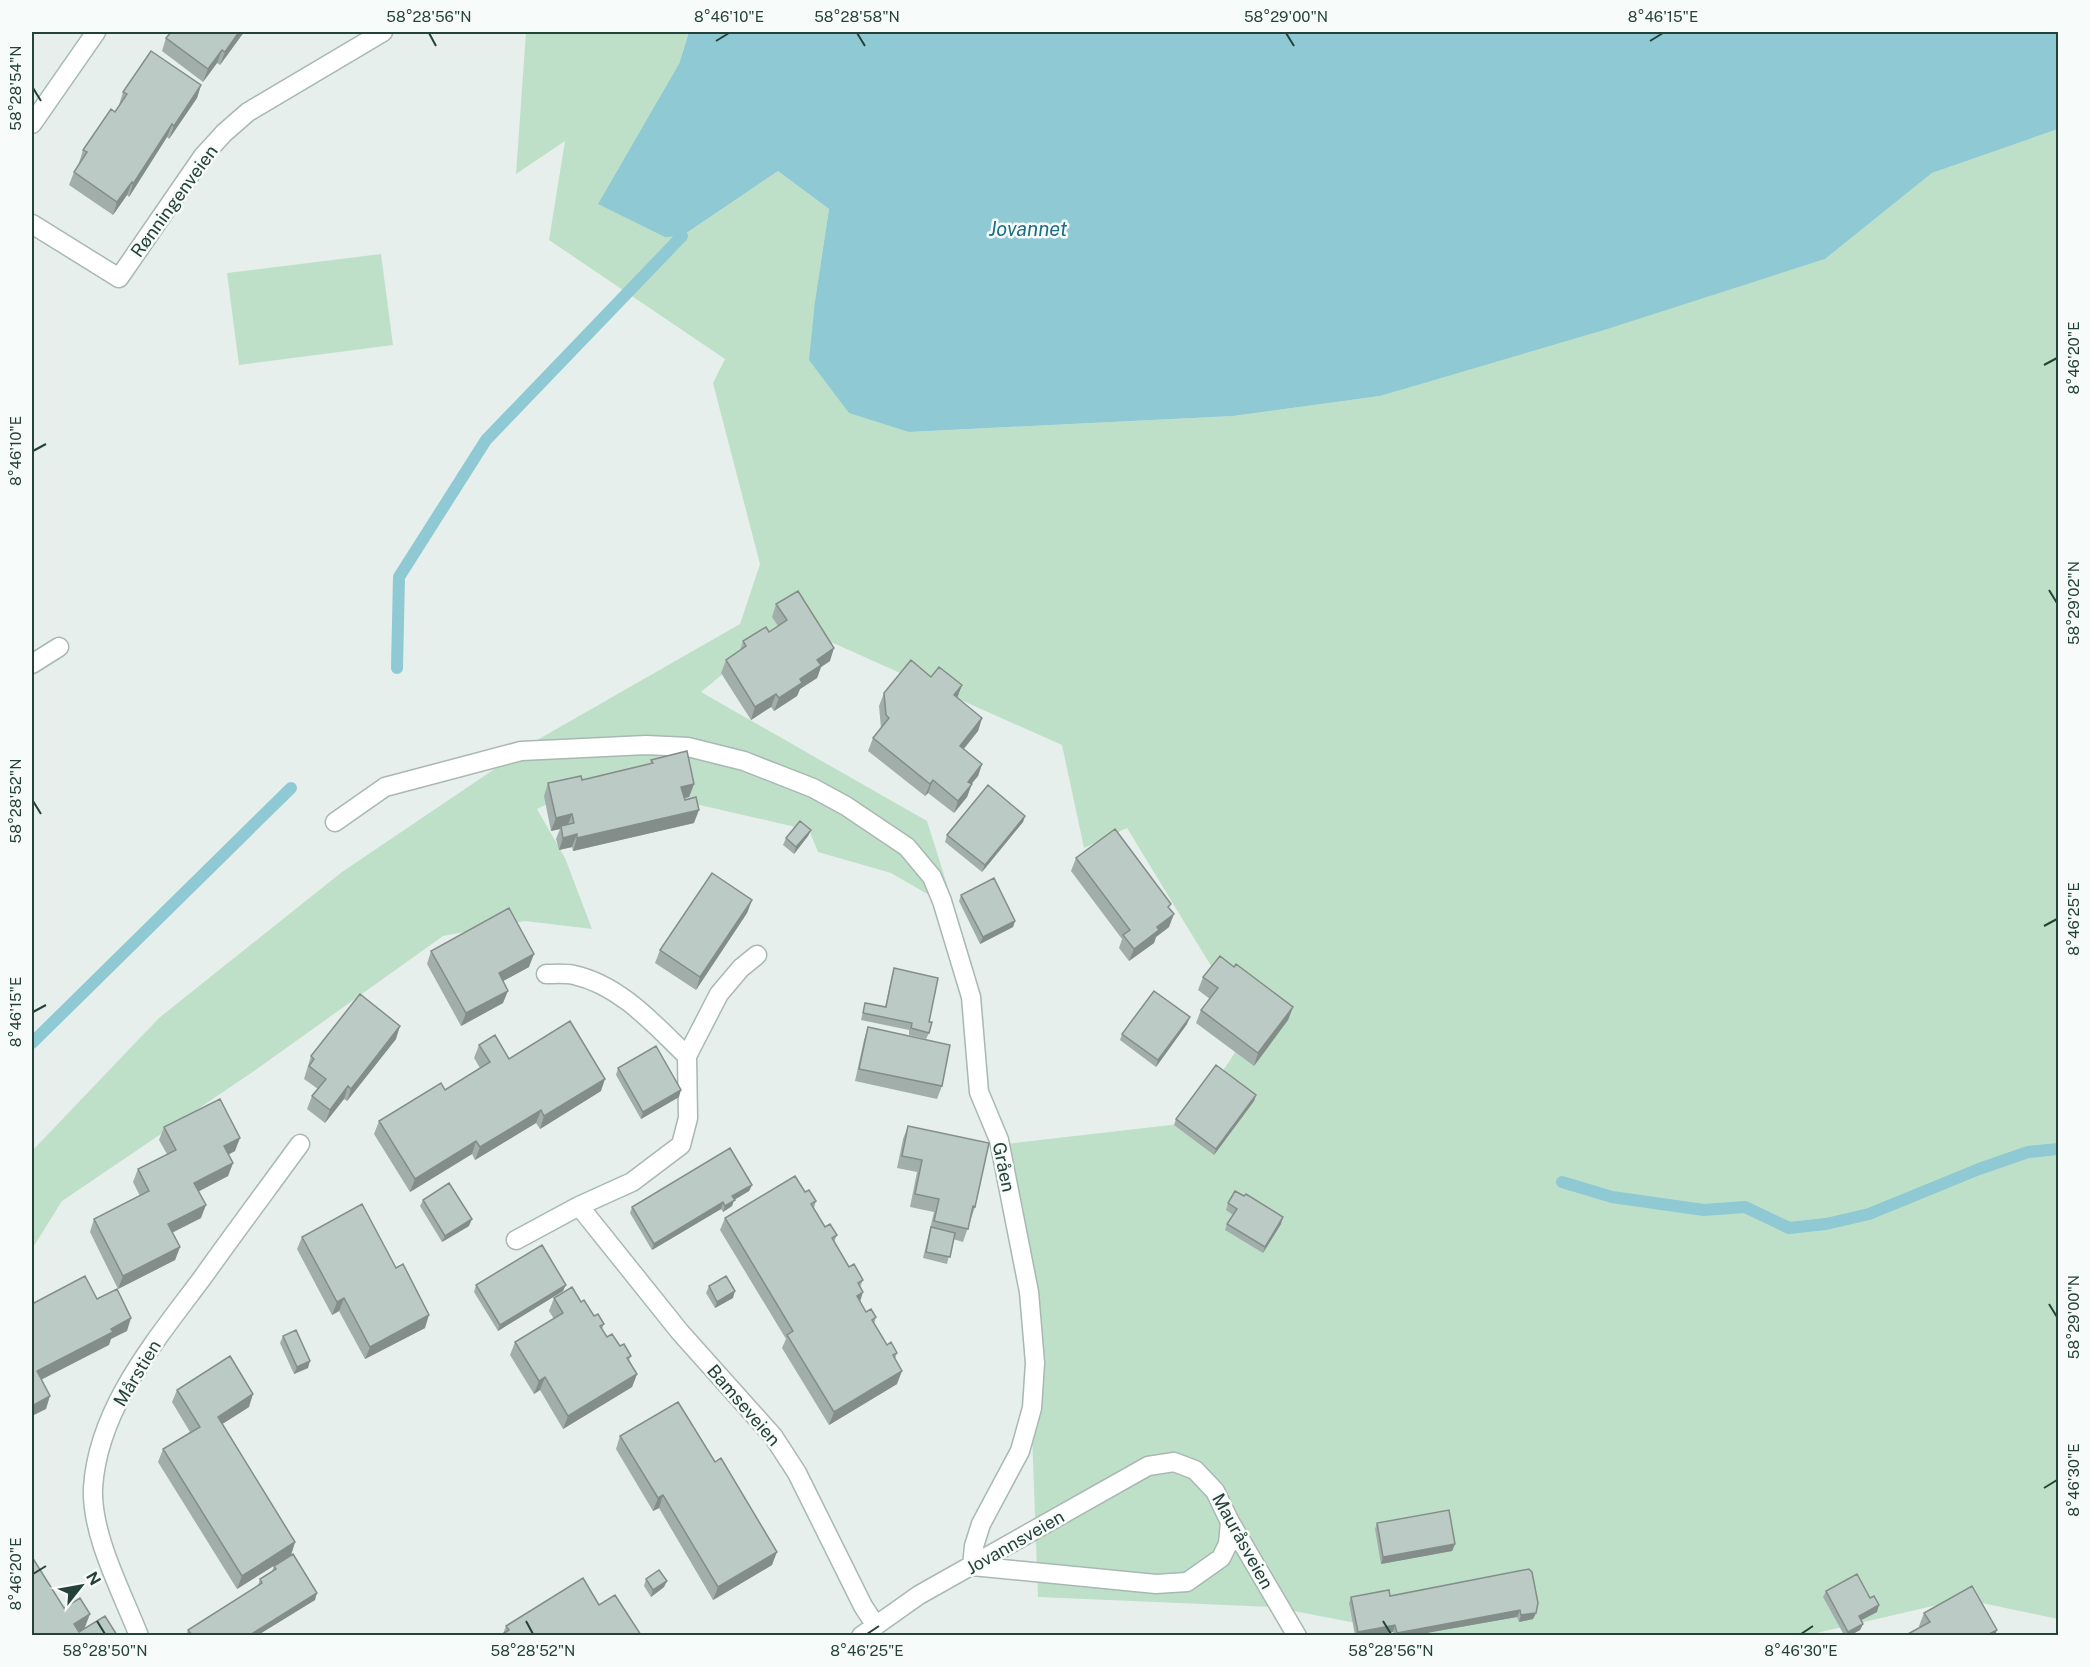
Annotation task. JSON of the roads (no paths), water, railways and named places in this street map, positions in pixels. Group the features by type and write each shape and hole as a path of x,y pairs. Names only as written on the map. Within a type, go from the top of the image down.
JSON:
{"street":[{"path":"32,124 96,32"},
{"name":"Rønningenveien","path":"32,224 119,278 203,156 224,133 248,112 383,32"},
{"path":"32,664 59,647"},
{"name":"Gråen","path":"335,822 385,787 520,751 646,745 688,747 744,761 813,788 846,806 907,847 932,877 942,901 971,997 979,1092 999,1140 1029,1292 1035,1363 1032,1408 1020,1451 981,1524 974,1546 972,1566"},
{"path":"516,1240 579,1206 632,1182 681,1145 688,1118 687,1056 719,994 741,968 757,955"},
{"path":"546,974 574,975 613,990 687,1056"},
{"name":"Mårstien","path":"139,1635 98,1534 93,1490 99,1446 117,1404 149,1350 300,1144"},
{"name":"Bamseveien","path":"579,1206 680,1332 773,1436 797,1473 863,1606 869,1631"},
{"name":"Jovannsveien","path":"869,1631 919,1595 1148,1466 1174,1462"},
{"name":"Mauråsveien","path":"1174,1462 1195,1470 1215,1491 1230,1522 1297,1635"},
{"path":"972,1566 1156,1584 1187,1582 1221,1558 1228,1544 1230,1522"}],"water":[{"name":"Jovannet","path":"689,32 2058,32 2058,129 1932,173 1825,259 1604,330 1380,396 1233,416 909,432 849,413 809,360 829,209 778,171 682,236 665,237 598,204 679,64"}],"waterway":[{"path":"397,668 399,577 486,440 682,236"},
{"path":"32,1043 291,788"},
{"path":"1562,1182 1612,1197 1704,1210 1745,1207 1789,1228 1826,1224 1869,1214 1979,1169 2028,1152 2058,1149"}]}
